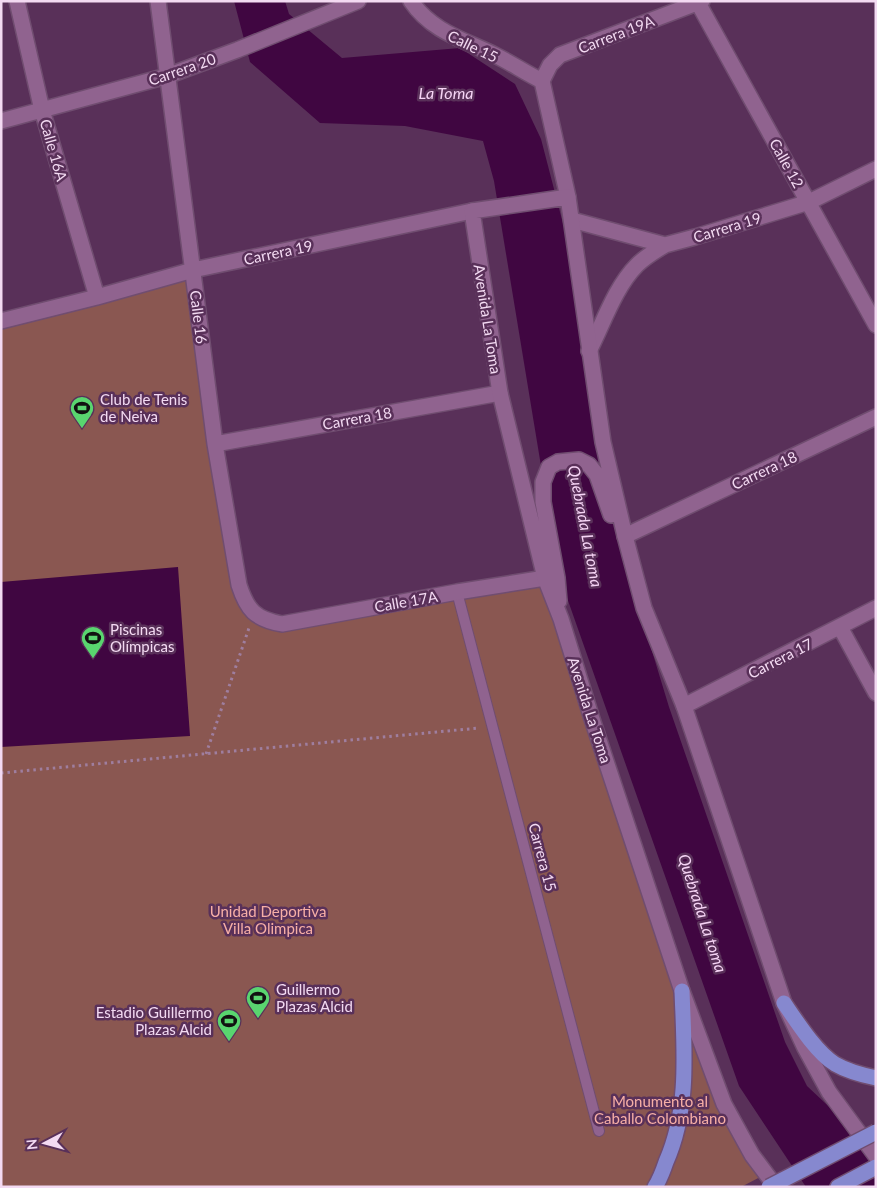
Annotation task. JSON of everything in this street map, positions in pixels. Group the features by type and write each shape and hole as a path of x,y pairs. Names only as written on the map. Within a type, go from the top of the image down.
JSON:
{"main road":[{"path":"655,1187 672,1150 680,1120 684,1084 682,991"},
{"path":"784,1004 812,1043 834,1064 860,1075 876,1078"},
{"path":"770,1187 876,1132"},
{"path":"838,1187 876,1167"}],"street":[{"name":"Calle 16A","path":"17,1 42,110 97,297"},
{"name":"Calle 16","path":"158,1 215,444 239,585 245,603 254,614"},
{"name":"Carrera 20","path":"1,121 167,76 238,50 358,1"},
{"name":"Calle 15","path":"411,1 418,12 438,28 542,81"},
{"name":"Carrera 19A","path":"542,81 550,65 560,55 699,2"},
{"name":"Calle 12","path":"699,2 876,325"},
{"path":"542,81 563,197 572,220 603,442 644,608"},
{"name":"Carrera 19","path":"572,220 665,244 695,237 809,202 876,169"},
{"name":"Carrera 19","path":"1,320 97,297 193,270 472,211 563,197"},
{"name":"Avenida La Toma","path":"472,211 500,393 545,578 561,619 682,991 724,1104 752,1155 776,1187"},
{"path":"590,351 618,292 631,272 665,244"},
{"name":"Carrera 18","path":"215,444 500,393"},
{"name":"Carrera 18","path":"625,536 876,417"},
{"path":"561,619 557,578 543,502 542,482 549,467 558,462 579,460 589,465 596,476 644,608 684,706 784,1004 829,1092 876,1156"},
{"name":"Calle 17A","path":"254,614 268,621 282,624 545,578"},
{"name":"Carrera 17","path":"684,706 876,608"},
{"path":"840,627 876,693"}],"lane":[{"name":"Carrera 15","path":"457,592 600,1131"}],"path":[{"path":"206,754 254,614"},
{"path":"1,773 493,726"}],"green space":[{"name":"Unidad Deportiva Villa Olimpica","path":"193,270 239,585 268,621 539,581 722,1092 766,1174 741,1187 1,1187 1,321"}],"water":[{"name":"La Toma","path":"234,1 285,1 289,14 342,58 460,48 515,84 541,139 567,239 616,533 669,707 785,1042 807,1086 842,1119 876,1156 876,1187 806,1187 739,1086 559,575 494,181 483,141 405,126 320,123 250,62"},
{"name":"Piscinas Olímpicas","path":"178,567 190,736 1,747 1,582"}],"place":[{"name":"Club de Tenis de Neiva","path":"82,429"},
{"name":"Piscinas Olímpicas","path":"93,659"},
{"name":"Guillermo Plazas Alcid","path":"258,1019"},
{"name":"Estadio Guillermo Plazas Alcid","path":"229,1042"}],"water label":[{"name":"Quebrada La toma","path":"586,526"},
{"name":"Quebrada La toma","path":"703,913"}],"park label":[{"name":"Monumento al Caballo Colombiano","path":"660,1110"}]}
